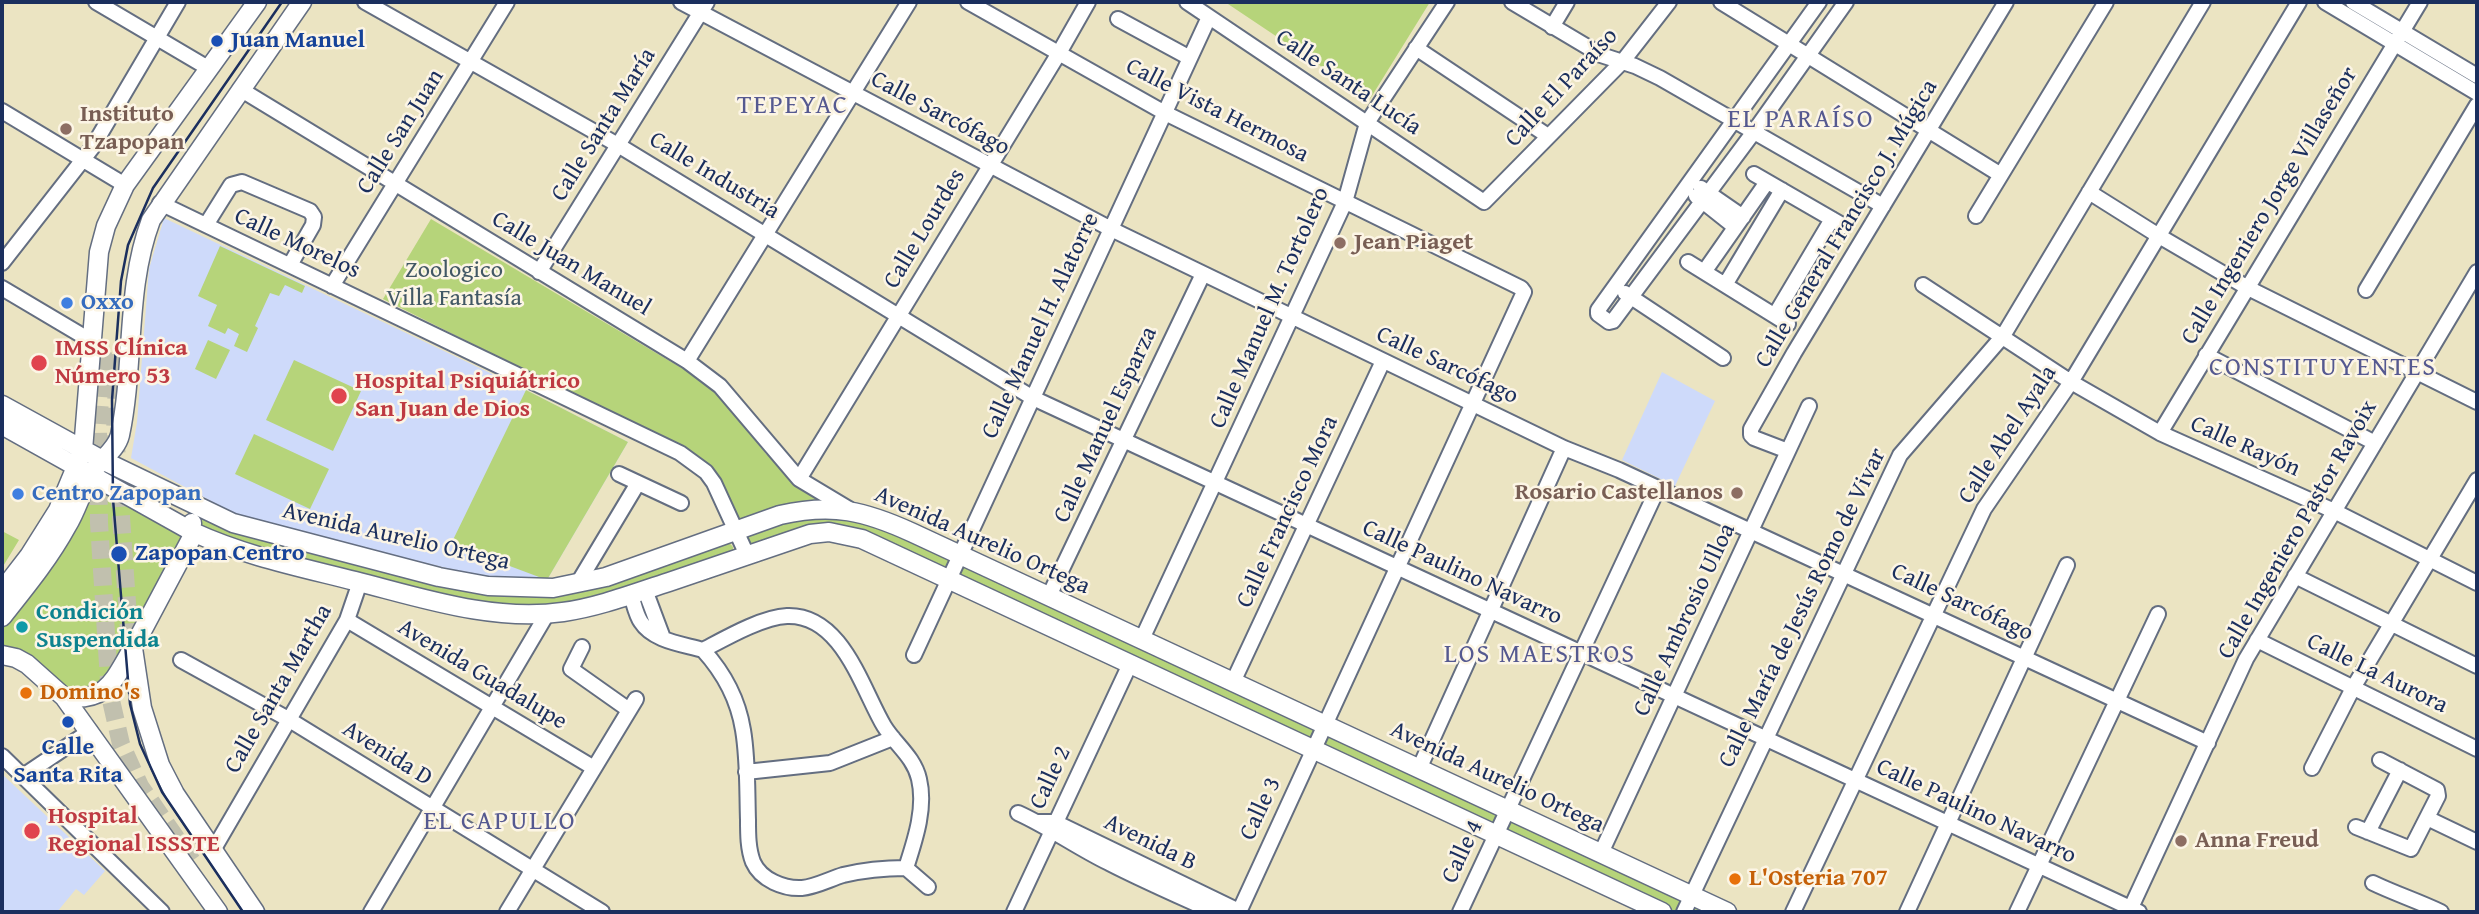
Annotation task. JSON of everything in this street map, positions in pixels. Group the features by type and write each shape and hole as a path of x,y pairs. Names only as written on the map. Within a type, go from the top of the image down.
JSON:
{"main road":[{"path":"105,349 99,252 106,226 125,185 257,2"},
{"path":"2,617 43,566 68,525 84,464 105,349 111,254 117,230 135,188 269,2"},
{"path":"105,349 124,288 130,253 150,200 287,2"},
{"path":"102,460 119,438 126,392 135,278 144,237 160,203 302,2"},
{"path":"2,405 84,464"},
{"path":"2,425 84,464"},
{"name":"Avenida Aurelio Ortega","path":"84,464 102,460 245,527 462,582 531,589 553,588 606,578 800,510 850,510 891,523 959,554 1601,853 1687,904 1727,912"},
{"path":"2,591 29,556 84,464"},
{"name":"Avenida Aurelio Ortega","path":"84,464 193,532 241,552 452,606 512,614 547,614 579,609 637,593 810,534 830,532 862,539 1662,912"},
{"path":"64,697 80,699 98,695 115,677 133,648 193,532 183,500"},
{"path":"133,648 142,708 160,765 175,794 255,912"},
{"path":"2,655 27,664 64,697 218,912"},
{"path":"190,873 194,865 202,859 215,855"},
{"path":"227,912 217,882 248,912"}],"street":[{"path":"96,2 208,68"},
{"path":"2,263 83,160 178,2"},
{"name":"Calle Industria","path":"365,2 618,145 1033,398"},
{"name":"Calle San Juan","path":"332,286 507,2"},
{"name":"Calle Sarcófago","path":"681,2 704,7 852,93 990,167 1203,274 1564,448 1752,531 2208,743"},
{"path":"687,360 909,2"},
{"name":"Calle Vista Hermosa","path":"968,2 1165,113 1521,288 1524,292"},
{"name":"Calle Lourdes","path":"799,479 1088,2"},
{"name":"Calle Santa Lucía","path":"1187,2 1485,202"},
{"name":"Calle Manuel M. Tortolero","path":"1142,639 1345,202 1367,123 1447,2"},
{"path":"1512,2 1601,55 1623,61 1660,78 1883,206"},
{"path":"1552,27 1567,2"},
{"name":"Calle El Paraíso","path":"1485,202 1623,61 1669,2"},
{"path":"1721,2 2001,175"},
{"path":"1819,2 1597,312 1611,322 1753,133 1846,2"},
{"name":"Calle General Francisco J. Múgica","path":"1788,451 1754,438 1751,429 2006,2"},
{"path":"1976,216 2106,2"},
{"name":"Calle María de Jesús Romo de Vivar","path":"1687,904 1900,455 2003,337 2203,2"},
{"name":"Calle Abel Ayala","path":"1793,912 1984,509 2071,382 2299,2"},
{"path":"2325,2 2477,76"},
{"path":"2353,2 2477,93"},
{"name":"Calle Ingeniero Jorge Villaseñor","path":"2160,433 2420,2"},
{"name":"Calle Santa María","path":"539,272 704,7"},
{"name":"Calle Manuel H. Alatorre","path":"914,654 1209,17"},
{"path":"1118,19 1190,58"},
{"path":"1416,48 1548,136"},
{"name":"Calle Juan Manuel","path":"240,89 687,360 720,386 799,479 850,510"},
{"path":"2366,290 2477,105"},
{"path":"2,111 125,185"},
{"path":"1754,174 1838,223 1775,315"},
{"path":"206,225 231,185 236,182 242,182 310,211 314,217 313,225 290,265"},
{"path":"1704,272 1767,182"},
{"path":"1689,185 1739,222"},
{"path":"1725,285 1782,191"},
{"path":"2090,192 2248,288 2477,402"},
{"name":"Calle Morelos","path":"160,203 680,453 706,472 714,483 747,555"},
{"path":"1688,262 1788,324"},
{"name":"Calle Ingeniero Pastor Ravoix","path":"2133,911 2257,640 2477,272"},
{"name":"Calle Manuel Esparza","path":"1049,596 1203,274"},
{"name":"Calle Rayón","path":"1923,285 2071,382 2160,433 2334,511 2477,583"},
{"path":"1615,287 1723,358"},
{"path":"2,288 105,349"},
{"name":"Calle 3","path":"1240,912 1524,292"},
{"path":"2206,355 2375,443"},
{"name":"Calle Francisco Mora","path":"1233,682 1383,361"},
{"name":"Calle Paulino Navarro","path":"1033,398 2133,911"},
{"name":"Calle Ambrosio Ulloa","path":"1601,853 1810,406"},
{"path":"1419,769 1564,448"},
{"path":"619,474 681,503"},
{"path":"578,583 638,483"},
{"path":"2312,768 2353,688 2476,487"},
{"name":"Calle 4","path":"1460,912 1658,488"},
{"path":"1907,912 2067,565"},
{"path":"2295,576 2477,666"},
{"name":"Calle Santa Martha","path":"215,855 288,719 347,620 360,582"},
{"path":"637,593 640,621 648,631 703,650 717,665 737,706 743,729 749,840 754,863 775,884 803,888 881,868 906,868 928,887"},
{"path":"637,593 663,638"},
{"path":"371,912 547,614"},
{"path":"2017,912 2158,614"},
{"path":"703,650 744,628 786,616 810,620 829,634 846,653 884,727 908,755 919,775 922,794 919,819 906,868"},
{"name":"Avenida Guadalupe","path":"347,620 594,768"},
{"name":"Calle La Aurora","path":"2257,640 2477,749"},
{"path":"508,912 633,704 571,669 582,647"},
{"name":"Avenida D","path":"181,660 288,719 602,912"},
{"name":"Calle 2","path":"1014,912 1130,664"},
{"path":"23,776 90,732"},
{"path":"746,772 830,762 893,738"},
{"path":"2,756 162,912"},
{"path":"2380,760 2400,770 2437,790 2438,796 2411,849 2362,830 2400,770"},
{"name":"Avenida B","path":"1018,813 1240,912"},
{"path":"2427,818 2477,842"},
{"name":"Avenida B","path":"1053,827 1110,864 1214,912"},
{"path":"2373,883 2405,899 2413,899 2441,912"}],"shaded area":[{"name":"Hospital Psiquiátrico San Juan de Dios","path":"164,218 526,390 628,442 547,580 483,577 271,525 235,514 131,458 137,422 149,269"},
{"path":"1662,372 1715,401 1675,486 1622,460"},
{"name":"Hospital Regional ISSSTE","path":"2,774 105,871 84,895 76,889 57,912 2,912"}],"green space":[{"path":"1225,2 1430,2 1370,99"},
{"name":"Zoologico Villa Fantasía","path":"431,219 715,388 766,454 804,487 832,505 740,524 682,449 383,299"},
{"path":"220,246 305,286 302,293 285,285 279,296 270,293 247,352 234,346 239,334 228,328 225,334 208,326 217,305 198,296"},
{"path":"208,340 230,350 216,379 195,369"},
{"path":"294,360 361,391 333,451 266,420"},
{"path":"526,390 628,442 547,580 451,544"},
{"path":"254,434 329,469 310,509 235,474"},
{"path":"90,482 188,534 142,622 105,680 96,689 75,692 55,683 2,650 2,622"},
{"path":"196,514 517,592 726,539 733,547 733,557 619,595 521,612 298,565 196,525"},
{"path":"856,515 951,558 941,575 829,531 749,553 745,532 784,519"},
{"path":"2,531 19,540 2,568"},
{"path":"967,563 1315,730 1308,746 954,578 960,567"},
{"path":"1327,734 1500,812 1497,827 1317,750"},
{"path":"1516,820 1713,912 1664,912 1504,833 1510,821"}],"tunnel":[{"path":"103,352 98,431 99,523 110,696 121,744 140,786 194,864"},
{"path":"118,354 115,431 131,660"}],"railway":[{"path":"243,912 162,792 140,744 130,704 113,499 112,400 121,281 128,245 153,188 282,2"}],"place":[{"name":"Juan Manuel","path":"217,41"},
{"name":"Instituto Tzapopan","path":"66,129"},
{"name":"Jean Piaget","path":"1340,243"},
{"name":"Oxxo","path":"67,303"},
{"name":"IMSS Clínica Número 53","path":"39,363"},
{"name":"Hospital Psiquiátrico San Juan de Dios","path":"339,396"},
{"name":"Rosario Castellanos","path":"1737,493"},
{"name":"Centro Zapopan","path":"18,494"},
{"name":"Zapopan Centro","path":"119,554"},
{"name":"Condición Suspendida","path":"22,627"},
{"name":"Domino's","path":"26,693"},
{"name":"Calle Santa Rita","path":"68,722"},
{"name":"Hospital Regional ISSSTE","path":"32,831"},
{"name":"Anna Freud","path":"2181,841"},
{"name":"L'Osteria 707","path":"1735,879"}],"district":[{"name":"TEPEYAC","path":"793,106"},
{"name":"EL PARAÍSO","path":"1801,120"},
{"name":"CONSTITUYENTES","path":"2323,368"},
{"name":"LOS MAESTROS","path":"1540,655"},
{"name":"EL CAPULLO","path":"500,822"}]}
